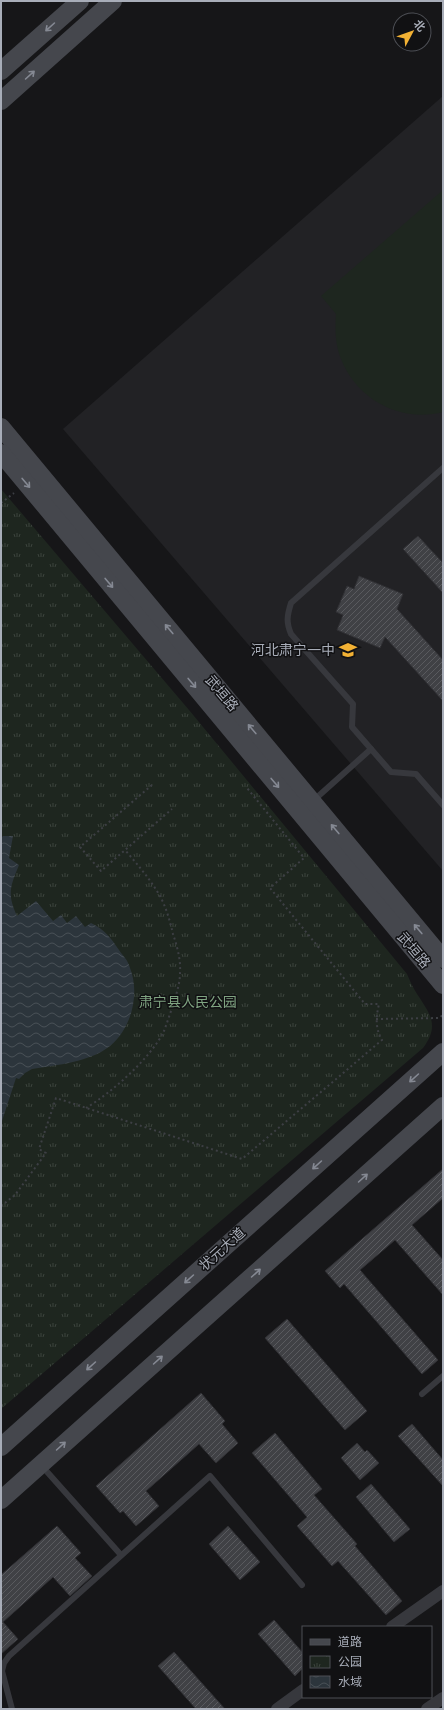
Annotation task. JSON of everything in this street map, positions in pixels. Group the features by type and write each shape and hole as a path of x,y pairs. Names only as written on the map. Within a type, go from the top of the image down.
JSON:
{"main road":[{"path":"1,71 80,1"},
{"path":"1,101 113,1"},
{"name":"武垣路","path":"1,427 443,959"},
{"name":"武垣路","path":"1,453 443,985"},
{"name":"状元大道","path":"1,1447 443,1052"},
{"path":"1,1500 443,1106"}],"street":[{"path":"393,1626 443,1591"},
{"path":"277,1709 302,1691"},
{"path":"428,1709 443,1698"}],"lane":[{"path":"443,468 291,603 286,623 291,634 353,704 352,727 391,772 416,774 443,805"},
{"path":"312,802 371,749"},
{"path":"422,1394 443,1376"},
{"path":"41,1465 122,1555"},
{"path":"12,1709 2,1671 4,1663 9,1656 210,1476 302,1585"}],"path":[{"path":"152,785 80,847 101,871 172,809"},
{"path":"1,1206 15,1195 46,1152 39,1149 56,1098 242,1159 382,1040 378,1033 376,1019 379,1004 365,1004 270,888 304,858 247,788"},
{"path":"86,1108 101,1098 138,1065 153,1047 163,1032 178,990 180,972 177,947 161,898 147,875 125,850"},
{"path":"376,1019 439,1018 443,1015"}],"shaded area":[{"name":"河北肃宁一中","path":"443,96 443,871 63,429"}],"green space":[{"path":"443,190 443,412 427,415 412,414 396,411 369,397 348,374 338,348 336,336 336,314 321,296"},
{"name":"肃宁县人民公园","path":"1,489 189,710 407,974 429,1014 432,1026 431,1033 423,1048 1,1409"}],"water":[{"path":"3,836 13,836 9,858 19,865 13,879 11,890 12,902 17,916 36,901 53,921 61,915 67,923 76,916 85,927 91,923 96,925 110,938 127,960 133,978 134,999 129,1020 124,1030 118,1039 110,1046 93,1056 73,1062 32,1069 19,1079 16,1078 1,1124 1,838"}],"building":[{"path":"418,536 443,563 443,593 403,549"},
{"path":"359,576 403,594 397,609 443,660 443,701 385,637 380,648 337,630 343,615 336,612 347,586 354,589"},
{"path":"443,1169 443,1198 412,1225 443,1260 443,1295 395,1240 360,1270 438,1360 422,1374 344,1284 340,1288 325,1271"},
{"path":"287,1319 367,1411 345,1430 265,1338"},
{"path":"201,1393 225,1421 222,1424 238,1443 216,1463 199,1444 146,1491 159,1506 136,1526 123,1511 120,1513 96,1486"},
{"path":"412,1424 443,1460 443,1486 398,1436"},
{"path":"275,1433 322,1489 314,1495 357,1544 355,1546 402,1601 386,1615 338,1561 332,1566 297,1526 307,1517 252,1453"},
{"path":"357,1443 365,1452 367,1450 379,1463 360,1480 341,1458"},
{"path":"371,1484 410,1529 394,1542 356,1497"},
{"path":"57,1526 81,1553 75,1558 92,1576 70,1596 53,1577 3,1622 18,1639 1,1654 1,1575"},
{"path":"228,1526 260,1562 240,1580 209,1544"},
{"path":"274,1620 302,1652 302,1669 295,1676 258,1634"},
{"path":"174,1652 225,1709 196,1709 158,1666"}],"place":[{"name":"河北肃宁一中","path":"348,650"}]}
